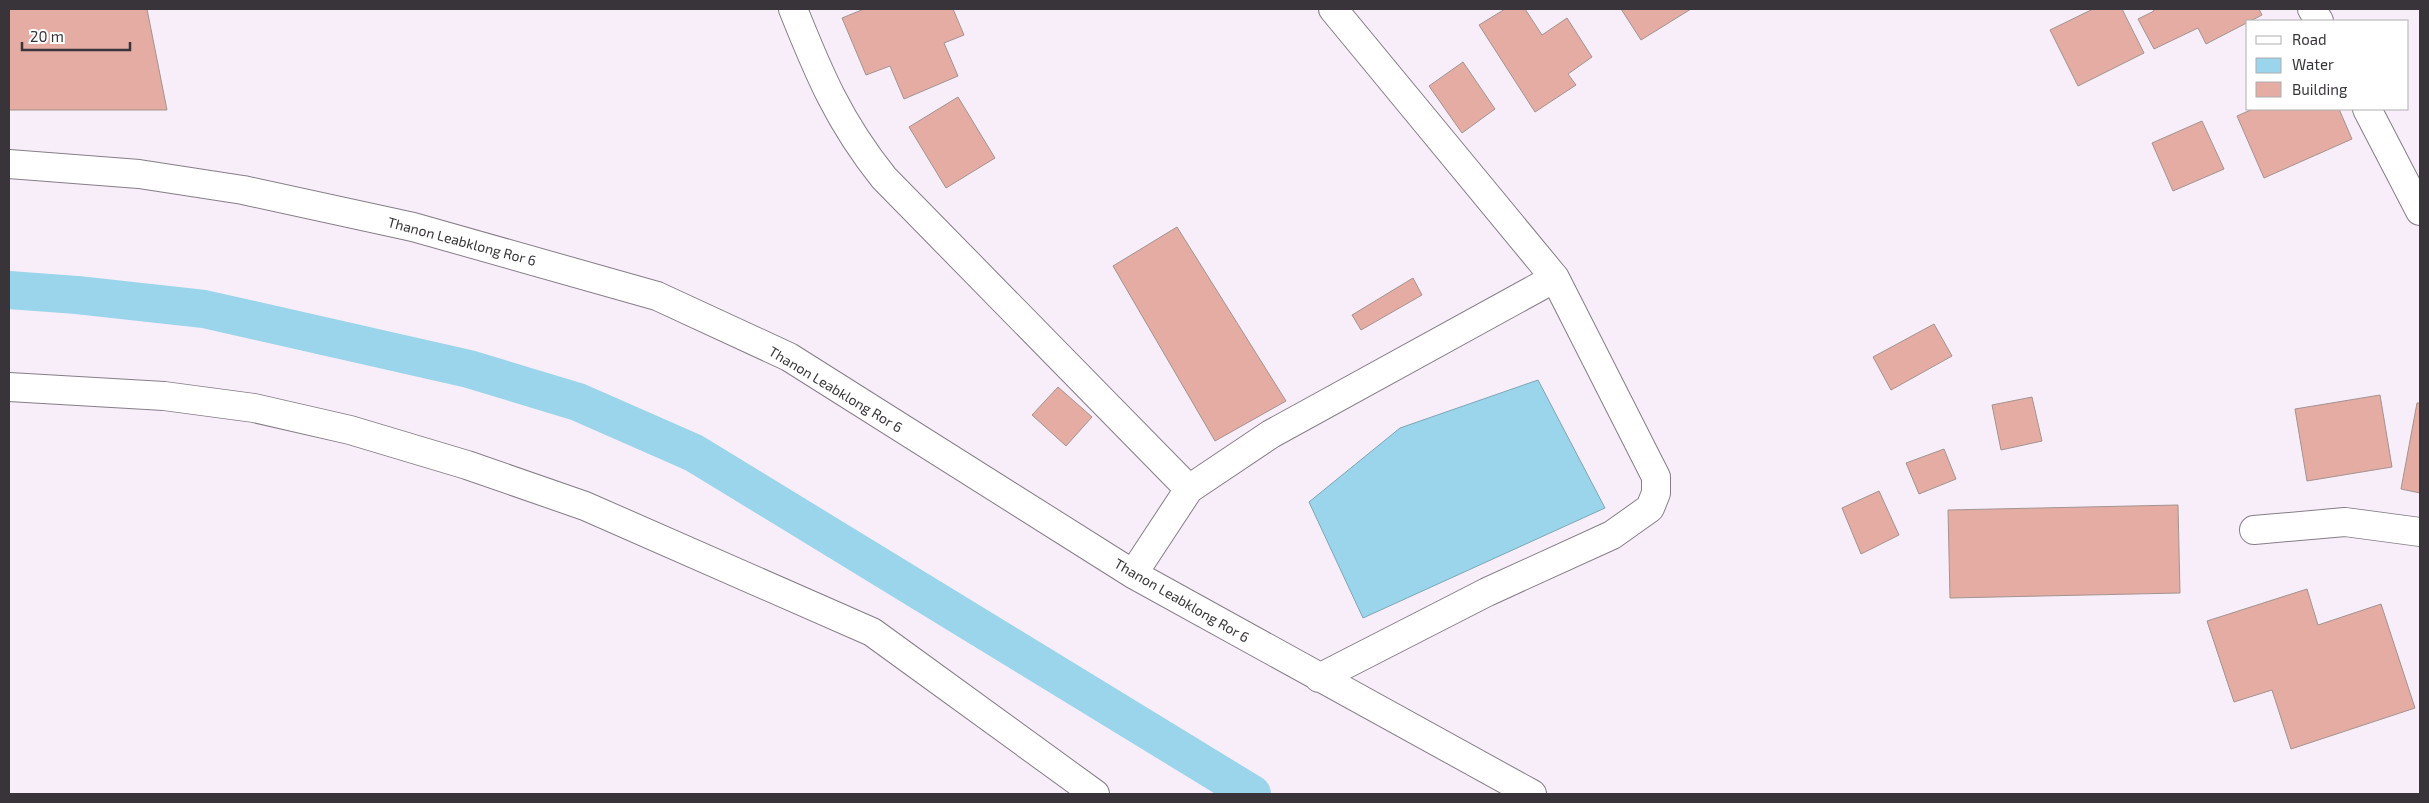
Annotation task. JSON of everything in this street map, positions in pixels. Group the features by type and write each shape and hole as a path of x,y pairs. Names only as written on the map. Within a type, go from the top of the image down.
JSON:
{"street":[{"path":"793,9 825,88 861,150 884,178 1188,489"},
{"path":"1319,678 1487,592 1612,535 1650,508 1656,493 1656,477 1555,278 1333,9"},
{"path":"2312,9 2318,20"},
{"path":"2368,110 2420,211"},
{"name":"Thanon Leabklong Ror 6","path":"9,164 139,174 278,197 414,227 657,296 789,357 1133,574 1532,794"},
{"path":"1133,574 1188,489 1271,434 1555,278"},
{"path":"9,388 164,396 254,408 350,430 466,465 586,506 872,632 1095,794"},
{"path":"2254,530 2345,522 2420,532"}],"water":[{"path":"1538,380 1605,508 1363,618 1309,502 1400,428"}],"building":[{"path":"9,9 147,9 167,110 9,110"},
{"path":"864,9 953,9 964,35 944,43 958,76 904,99 890,66 866,75 842,18"},
{"path":"1505,9 1525,9 1542,35 1567,18 1592,57 1568,74 1576,85 1535,112 1479,25"},
{"path":"1621,9 1691,9 1641,40"},
{"path":"2093,9 2122,9 2144,53 2078,86 2050,30"},
{"path":"2153,9 2259,9 2262,15 2252,20 2246,20 2246,23 2206,44 2198,28 2154,49 2138,19 2154,11"},
{"path":"1463,62 1495,109 1462,133 1429,86"},
{"path":"958,97 995,158 946,188 909,127"},
{"path":"2251,110 2339,110 2352,139 2264,178 2237,116"},
{"path":"2202,121 2224,169 2173,191 2152,143"},
{"path":"1177,227 1286,401 1215,441 1113,266"},
{"path":"1413,278 1422,295 1361,330 1352,315"},
{"path":"1934,324 1952,356 1891,390 1873,357"},
{"path":"1058,387 1092,417 1066,446 1032,415"},
{"path":"2380,395 2392,467 2307,481 2295,409"},
{"path":"2032,397 2042,441 2001,450 1992,405"},
{"path":"2417,403 2420,403 2420,493 2401,489"},
{"path":"1944,449 1956,479 1919,494 1906,463"},
{"path":"1879,491 1899,535 1861,554 1842,508"},
{"path":"2178,505 2180,593 1950,598 1948,510"},
{"path":"2307,589 2318,625 2381,604 2415,708 2291,749 2272,690 2234,702 2207,621"}],"waterway":[{"path":"9,290 77,295 204,309 469,369 578,402 694,453 1252,794"}]}
